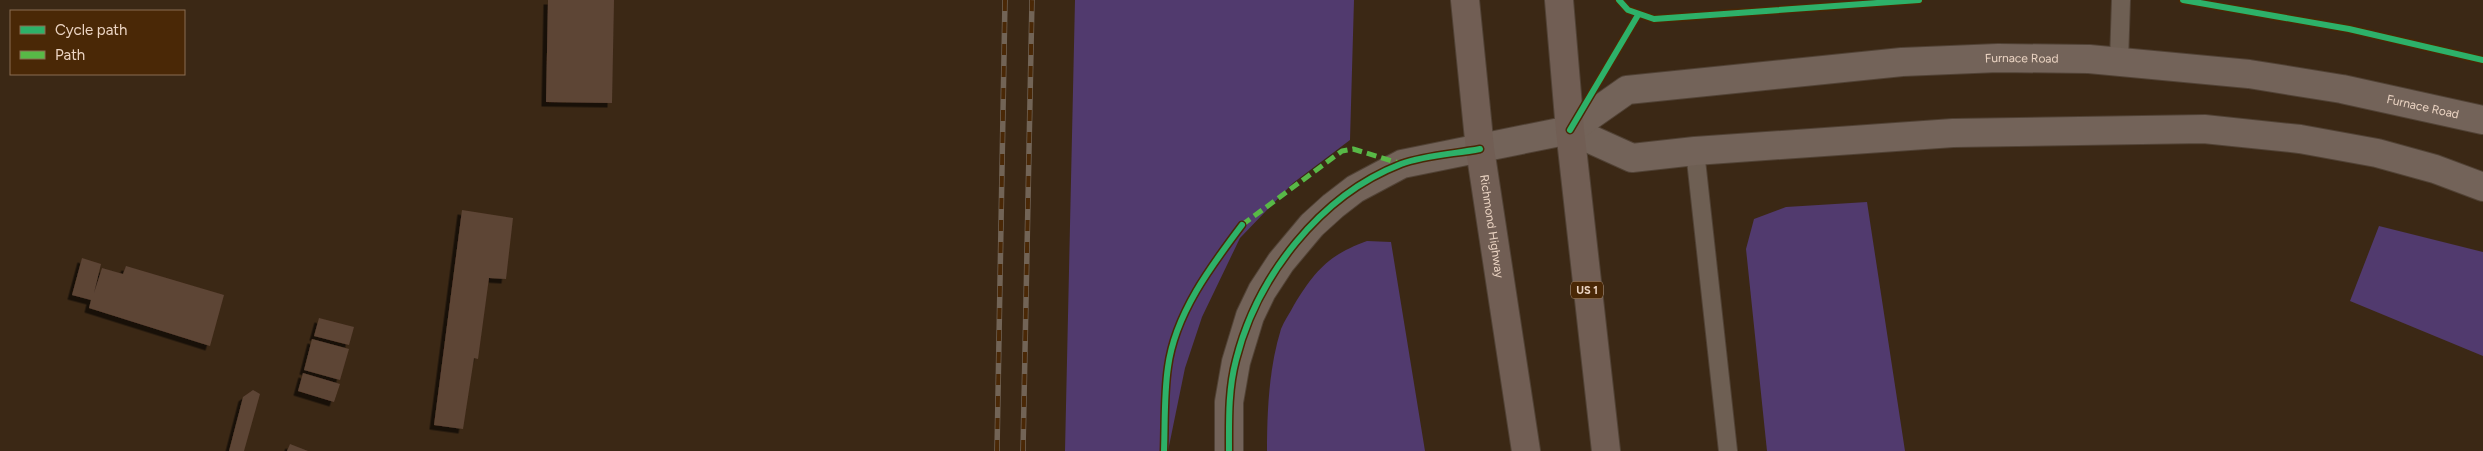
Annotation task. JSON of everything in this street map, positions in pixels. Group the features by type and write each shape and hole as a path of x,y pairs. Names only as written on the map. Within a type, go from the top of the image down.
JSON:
{"main road":[{"name":"Richmond Highway","path":"1465,0 1480,149 1526,451"},
{"name":"US 1","path":"1559,0 1570,130 1606,451"},
{"name":"Furnace Road","path":"1229,451 1229,402 1236,362 1250,316 1262,291 1281,262 1312,225 1333,206 1378,176 1402,164 1570,130 1627,90 1902,62 1998,58 2119,61 2249,74 2333,87 2483,120"},
{"path":"1570,130 1632,158 1695,151 1953,133 2204,129 2300,140 2377,153 2435,169 2483,187"}],"lane":[{"path":"2119,61 2121,0"},
{"path":"1695,151 1728,451"}],"shaded area":[{"path":"1075,0 1354,0 1350,140 1293,183 1240,238 1202,317 1185,368 1168,451 1065,451"},
{"path":"1867,202 1905,451 1767,451 1746,249 1754,219 1786,207"},
{"path":"2379,226 2483,252 2483,356 2350,301"},
{"path":"1367,241 1391,242 1425,451 1267,451 1271,374 1282,326 1309,283 1332,258"}],"building":[{"path":"548,0 614,0 612,103 546,102"},
{"path":"462,210 513,218 506,279 489,278 478,359 474,358 463,429 434,425"},
{"path":"82,258 101,264 94,293 102,268 123,274 126,266 224,295 210,346 89,308 91,300 72,295"},
{"path":"319,318 354,327 349,345 314,336"},
{"path":"312,339 349,349 340,380 304,370"},
{"path":"303,373 340,384 334,402 298,391"},
{"path":"253,390 260,394 244,451 229,451 243,397"},
{"path":"290,444 308,451 287,451"}],"railway":[{"path":"997,451 1005,0"},
{"path":"1023,451 1032,0"}],"marked path":[{"path":"1242,225 1342,151 1353,149 1402,164"}],"cycle path":[{"path":"1619,0 1628,10 1654,19 1919,0"},
{"path":"2183,0 2349,29 2483,60"},
{"path":"1570,130 1638,15"},
{"path":"1229,451 1230,406 1236,360 1246,329 1259,299 1276,270 1296,243 1318,218 1344,196 1371,178 1411,161 1480,149"},
{"path":"1164,451 1165,398 1168,367 1178,328 1207,274 1242,225"}]}
